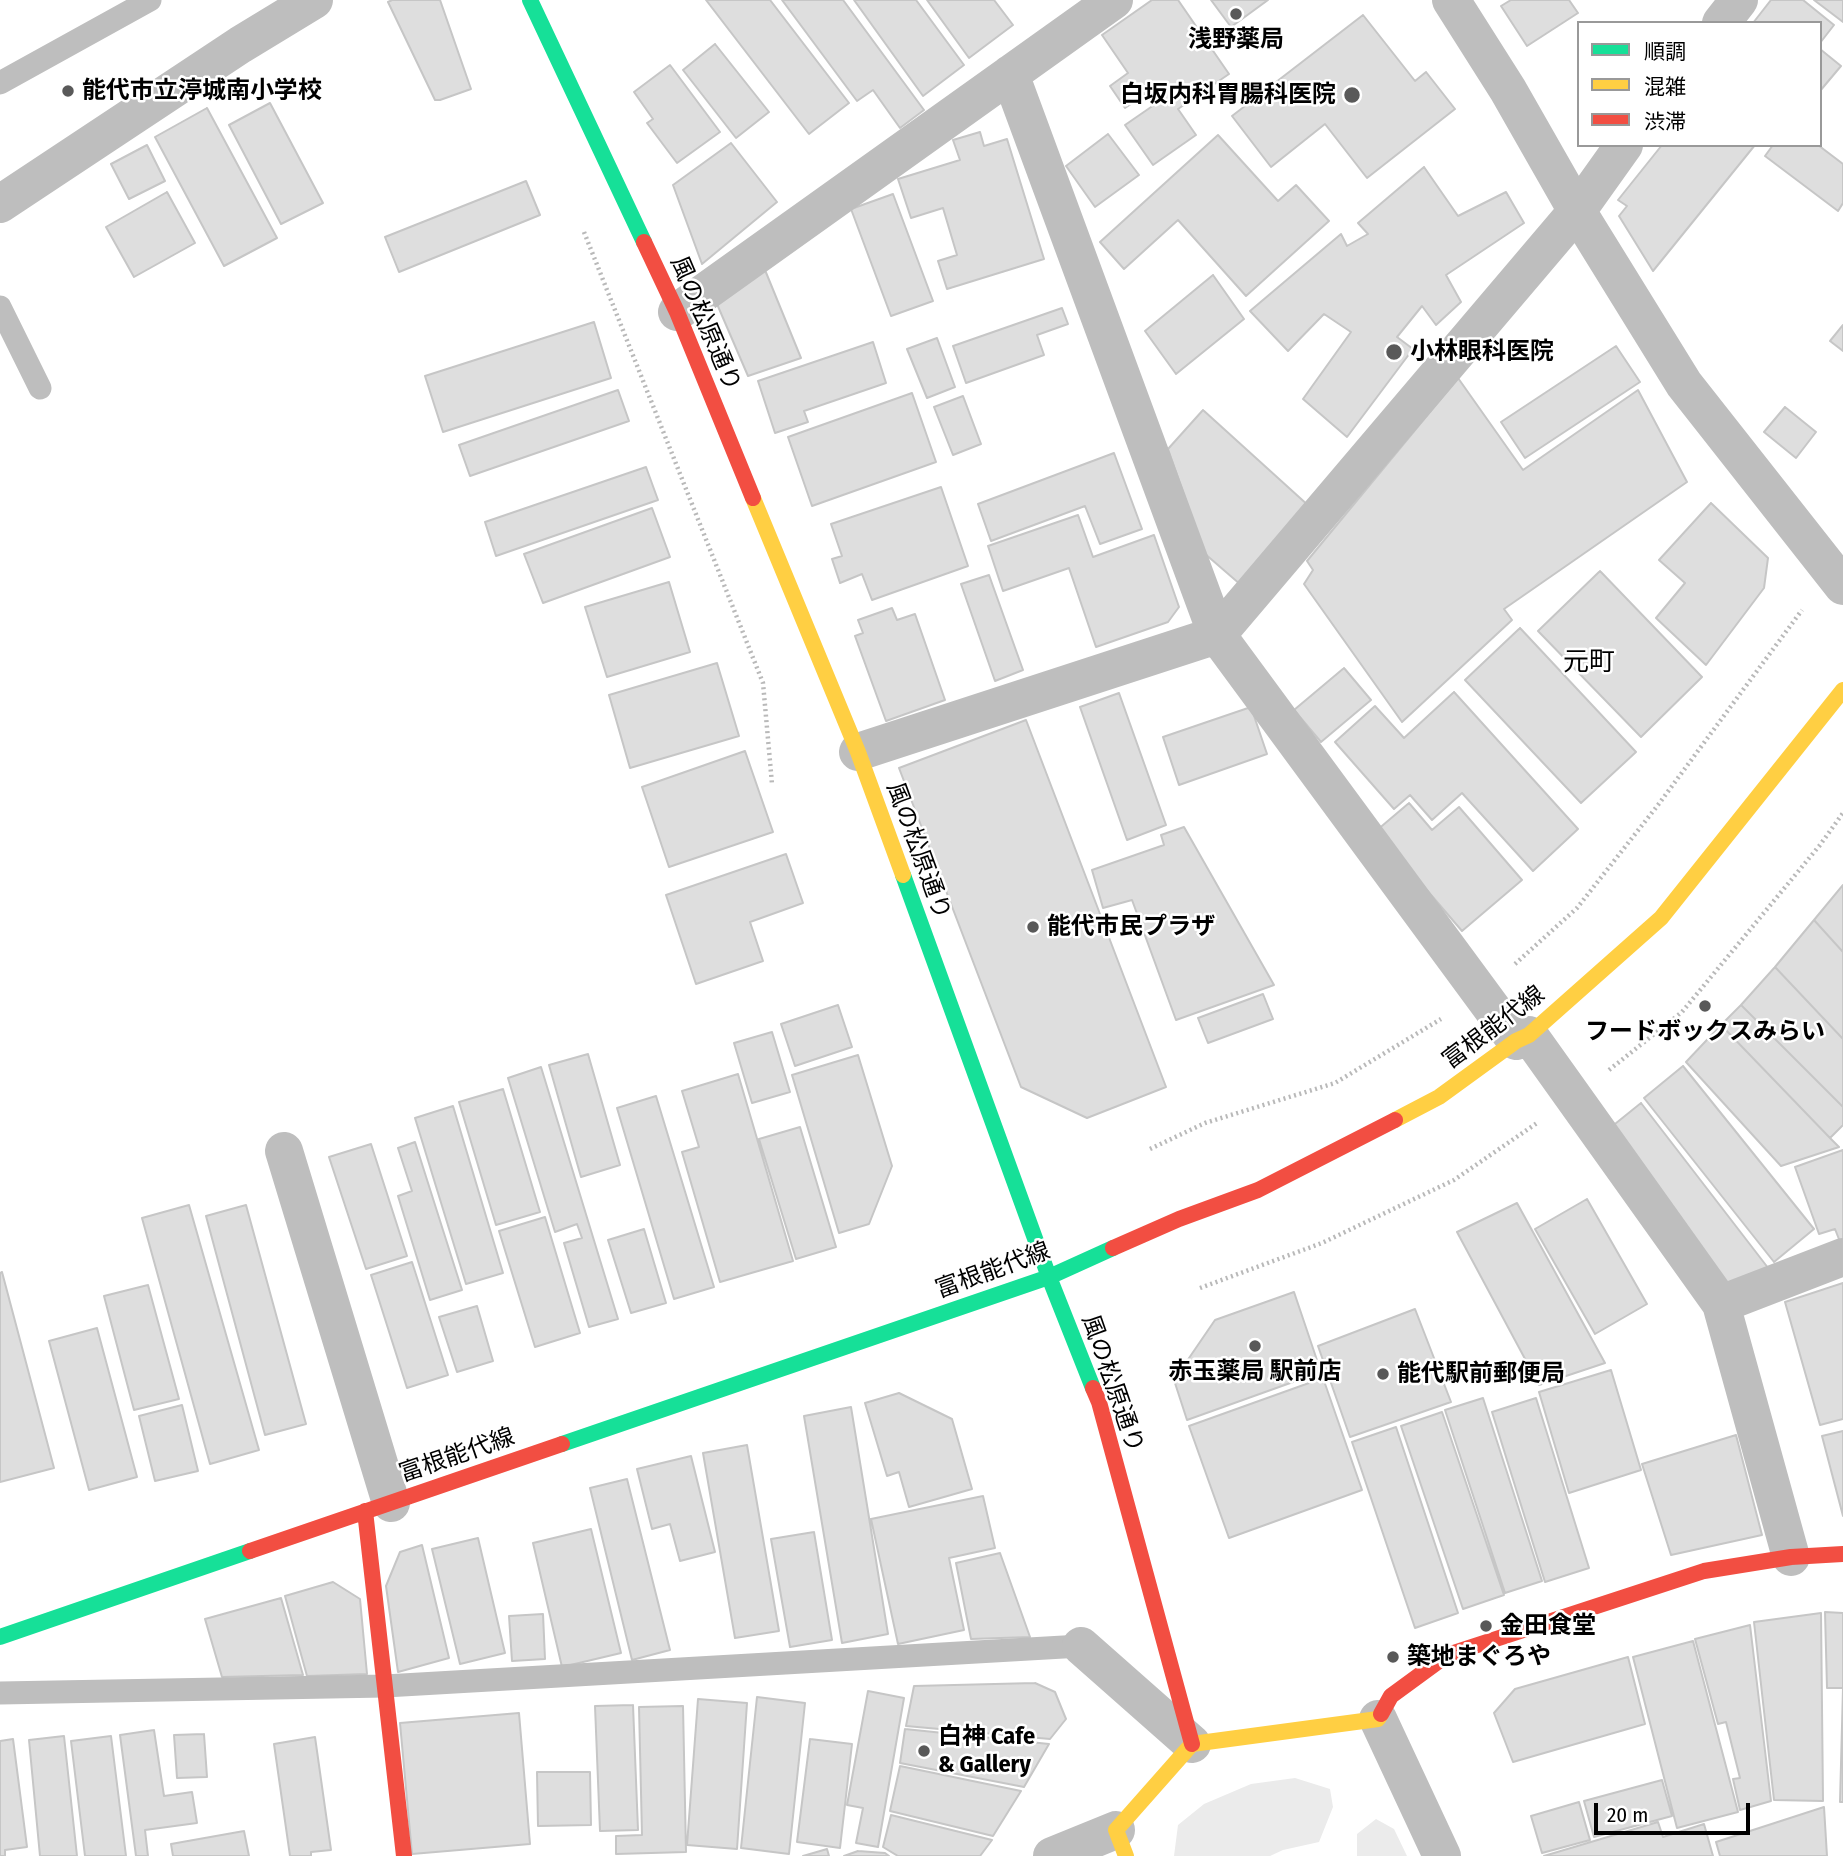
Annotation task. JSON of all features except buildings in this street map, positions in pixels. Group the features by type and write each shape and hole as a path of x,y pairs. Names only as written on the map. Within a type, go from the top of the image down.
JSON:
{"street":[{"path":"0,204 240,45 314,0"},
{"name":"風の松原通り","path":"530,0 677,312 858,752 1049,1278 1099,1402 1192,1744"},
{"path":"677,312 1114,0"},
{"path":"1451,0 1684,384 1837,579"},
{"path":"1723,21 1739,0"},
{"path":"1010,74 1217,635 1482,995 1522,1038 1721,1304 1791,1557"},
{"path":"858,752 1217,635 1577,211 1623,147"},
{"name":"富根能代線","path":"0,1637 1049,1278 1179,1219 1269,1184 1439,1097 1522,1038 1661,918 1843,690"},
{"path":"284,1152 378,1507 384,1686 404,1856"},
{"path":"1721,1304 1843,1257"},
{"path":"1378,1719 1391,1696 1447,1655 1704,1571 1791,1557 1843,1554"},
{"path":"1082,1646 1192,1744"},
{"path":"1052,1856 1121,1843 1192,1744 1378,1719"},
{"path":"1378,1719 1442,1856"}],"lane":[{"path":"0,83 150,0"},
{"path":"0,307 40,388"},
{"path":"0,1693 384,1686 1082,1646"}],"path":[{"path":"579,221 763,683 772,784"},
{"path":"1150,1149 1205,1123 1335,1083 1482,995 1577,908 1837,579"}],"shaded area":[{"path":"1295,1778 1330,1789 1333,1807 1319,1842 1283,1850 1270,1856 1174,1856 1178,1825 1204,1804 1251,1784"},
{"path":"1376,1819 1394,1829 1407,1856 1357,1856 1357,1834"}],"traffic: fast":[{"path":"530,0 644,242"},
{"path":"903,875 1049,1277 1093,1388"},
{"path":"562,1444 1049,1277 1113,1248"},
{"path":"0,1637 250,1551"}],"traffic: slow":[{"path":"753,498 858,752 903,875"},
{"path":"1395,1120 1439,1097 1516,1041 1529,1035 1661,918 1843,690"},
{"path":"1126,1856 1116,1830 1192,1744 1378,1719 1381,1714"}],"traffic: jam":[{"path":"644,242 677,312 753,498"},
{"path":"1113,1248 1179,1219 1258,1190 1395,1120"},
{"path":"1093,1388 1192,1744"},
{"path":"250,1551 562,1444"},
{"path":"365,1511 404,1856"},
{"path":"1381,1714 1391,1696 1447,1655 1704,1571 1791,1557 1843,1554"}],"place":[{"name":"浅野薬局","path":"1236,14"},
{"name":"能代市立渟城南小学校","path":"68,91"},
{"name":"白坂内科胃腸科医院","path":"1352,95"},
{"name":"小林眼科医院","path":"1394,352"},
{"name":"能代市民プラザ","path":"1033,927"},
{"name":"フードボックスみらい","path":"1705,1006"},
{"name":"赤玉薬局 駅前店","path":"1255,1346"},
{"name":"能代駅前郵便局","path":"1383,1374"},
{"name":"金田食堂","path":"1486,1626"},
{"name":"築地まぐろや","path":"1393,1657"},
{"name":"白神 Cafe & Gallery","path":"924,1751"}],"district":[{"name":"元町","path":"1589,663"}]}
